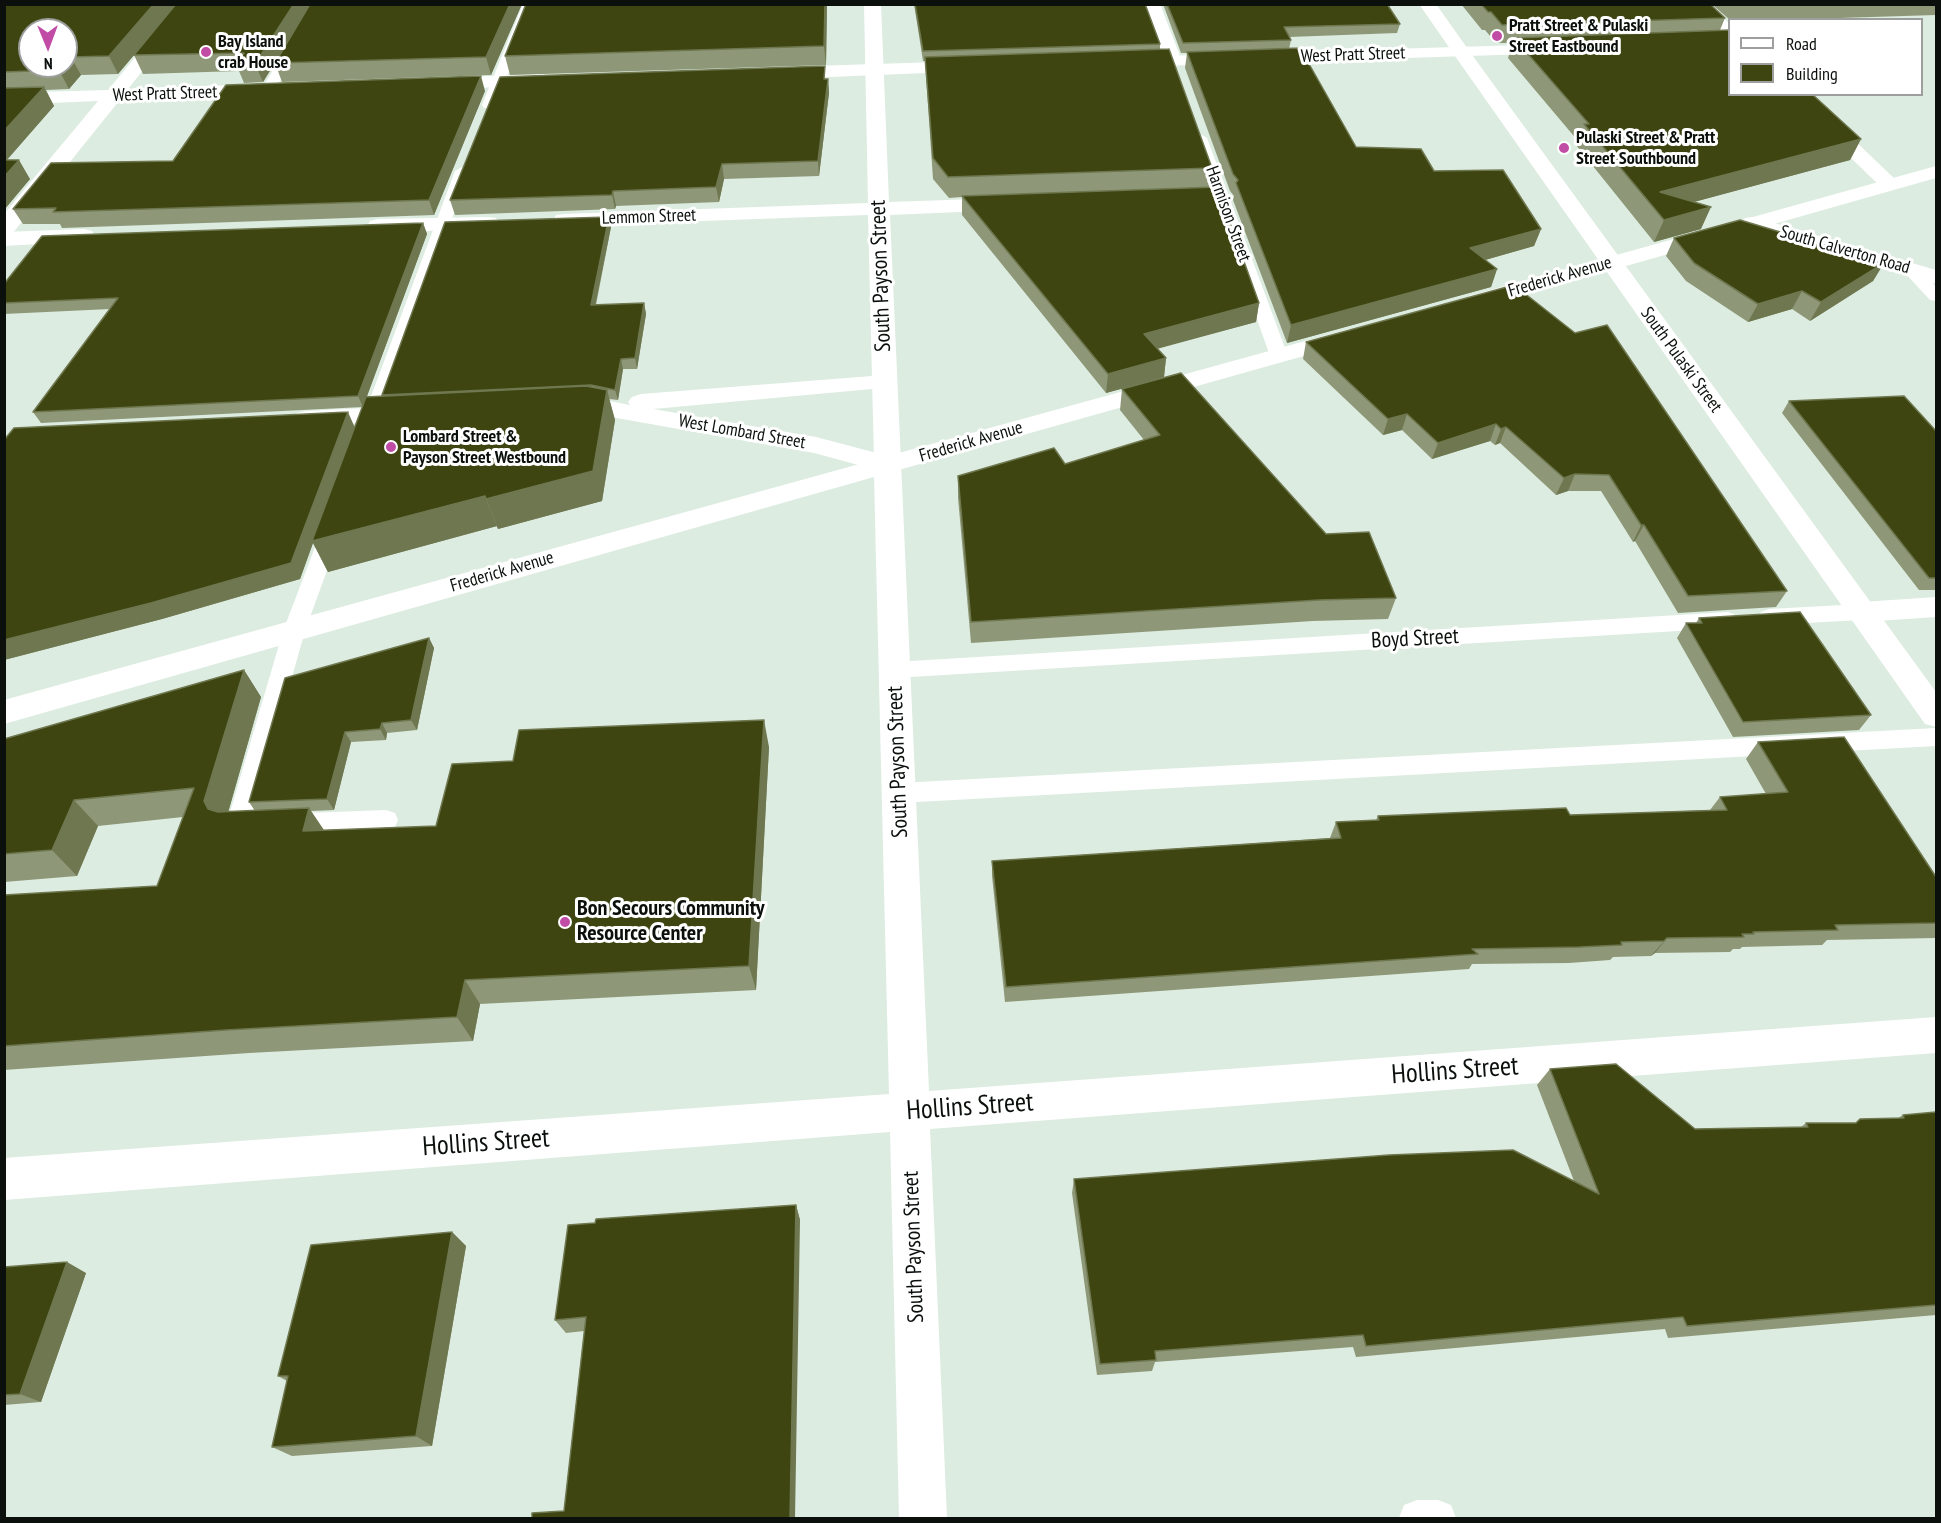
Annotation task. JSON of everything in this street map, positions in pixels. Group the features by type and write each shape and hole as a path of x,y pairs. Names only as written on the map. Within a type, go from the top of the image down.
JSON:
{"street":[{"path":"4,229 188,4"},
{"name":"South Payson Street","path":"872,4 923,1518"},
{"path":"1151,4 1175,68"},
{"name":"South Pulaski Street","path":"1427,4 1936,715"},
{"path":"1699,4 1726,40"},
{"name":"West Pratt Street","path":"1113,63 1175,68 1567,48"},
{"path":"757,74 982,66"},
{"path":"418,85 558,80"},
{"name":"West Pratt Street","path":"4,99 291,89"},
{"path":"1796,96 1890,185"},
{"name":"Frederick Avenue","path":"1450,308 1936,172"},
{"path":"1198,198 1222,197"},
{"name":"Lemmon Street","path":"542,221 1033,204"},
{"path":"357,227 507,222"},
{"name":"South Calverton Road","path":"1753,224 1936,278"},
{"path":"4,239 100,236"},
{"name":"Frederick Avenue","path":"4,711 1370,330"},
{"name":"West Lombard Street","path":"547,408 885,382"},
{"name":"West Lombard Street","path":"594,406 816,445 888,465"},
{"path":"278,421 431,413"},
{"name":"Boyd Street","path":"1862,612 1936,607"},
{"name":"Hollins Street","path":"4,1179 1936,1035"}],"lane":[{"path":"268,90 319,4"},
{"path":"484,119 529,4"},
{"name":"Harmison Street","path":"1194,120 1279,356"},
{"path":"363,443 441,224 471,150"},
{"path":"1910,269 1936,296"},
{"path":"339,507 294,631 238,826 386,820"},
{"name":"Boyd Street","path":"894,670 1862,612"},
{"path":"899,794 1936,737"},
{"path":"1417,1518 1438,1518"}],"building":[{"path":"4,4 154,4 109,56 78,57 78,18 18,18 18,71 4,72"},
{"path":"176,4 294,4 255,64 236,65 244,53 134,55"},
{"path":"310,4 510,4 486,57 275,63"},
{"path":"526,4 825,4 824,46 505,56"},
{"path":"915,4 1145,4 1160,44 923,51"},
{"path":"1167,4 1387,4 1400,24 1284,27 1291,40 1183,43"},
{"path":"1481,4 1714,4 1711,5 1725,18 1502,25"},
{"path":"1728,30 1728,96 1814,96 1861,139 1660,192 1711,207 1664,220 1584,124 1589,124 1514,38"},
{"path":"1300,48 1356,147 1421,149 1434,171 1503,170 1541,229 1470,248 1497,269 1291,325 1236,183 1238,180 1233,174 1187,52"},
{"path":"1169,49 1212,168 948,177 933,158 925,57"},
{"path":"825,66 824,79 828,79 818,161 722,164 716,187 613,191 612,195 450,200 500,77"},
{"path":"481,76 429,200 53,212 56,208 13,209 51,163 173,161 226,85"},
{"path":"44,87 4,131 4,88"},
{"path":"4,160 19,160 4,177"},
{"path":"1217,187 1259,303 1144,334 1166,358 1108,374 962,196"},
{"path":"609,217 591,305 644,303 635,358 621,359 615,390 591,385 382,395 445,222"},
{"path":"1740,220 1884,263 1821,302 1802,291 1758,304 1694,263 1674,238"},
{"path":"423,223 358,396 33,412 118,298 4,303 4,284 42,236"},
{"path":"1514,285 1575,333 1607,325 1787,591 1688,596 1644,525 1641,525 1609,475 1575,474 1564,478 1506,427 1501,429 1496,424 1438,443 1407,414 1388,419 1306,342"},
{"path":"1181,373 1326,534 1369,532 1396,598 1319,600 971,622 958,476 1054,448 1065,464 1160,435 1122,389"},
{"path":"586,386 607,390 593,471 486,499 485,496 312,541 366,397"},
{"path":"1904,396 1936,431 1936,578 1929,578 1789,401"},
{"path":"348,412 291,563 151,603 4,640 4,440 14,428"},
{"path":"1800,612 1871,715 1743,722 1686,623 1702,623 1699,618"},
{"path":"429,638 411,720 382,723 380,729 345,732 327,799 249,802 285,678"},
{"path":"244,670 204,801 208,809 218,812 309,808 303,831 436,826 452,764 513,761 519,730 764,720 749,966 465,980 457,1017 4,1046 4,895 157,886 194,788 74,800 52,850 4,854 4,739"},
{"path":"1844,737 1936,877 1936,923 1835,925 1838,930 1753,932 1754,934 1742,934 1744,937 1667,938 1664,941 1621,942 1622,945 1472,949 1478,954 1006,987 992,861 1341,838 1336,822 1379,820 1378,816 1566,808 1570,815 1727,810 1720,797 1788,792 1758,742"},
{"path":"1616,1064 1695,1129 1808,1127 1806,1123 1856,1123 1860,1119 1904,1118 1903,1115 1936,1112 1936,1305 1687,1326 1683,1317 1366,1346 1363,1335 1155,1351 1156,1360 1100,1364 1074,1179 1389,1155 1513,1150 1599,1194 1550,1069"},
{"path":"796,1205 790,1518 532,1518 532,1513 564,1511 586,1317 555,1320 568,1225 595,1223 596,1219"},
{"path":"452,1232 416,1436 272,1447 288,1376 278,1376 311,1245"},
{"path":"67,1262 20,1394 4,1395 4,1267"}],"place":[{"name":"Pratt Street & Pulaski Street Eastbound","path":"1497,36"},
{"name":"Bay Island crab House","path":"206,52"},
{"name":"Pulaski Street & Pratt Street Southbound","path":"1564,148"},
{"name":"Lombard Street & Payson Street Westbound","path":"391,447"},
{"name":"Bon Secours Community Resource Center","path":"565,922"}]}
